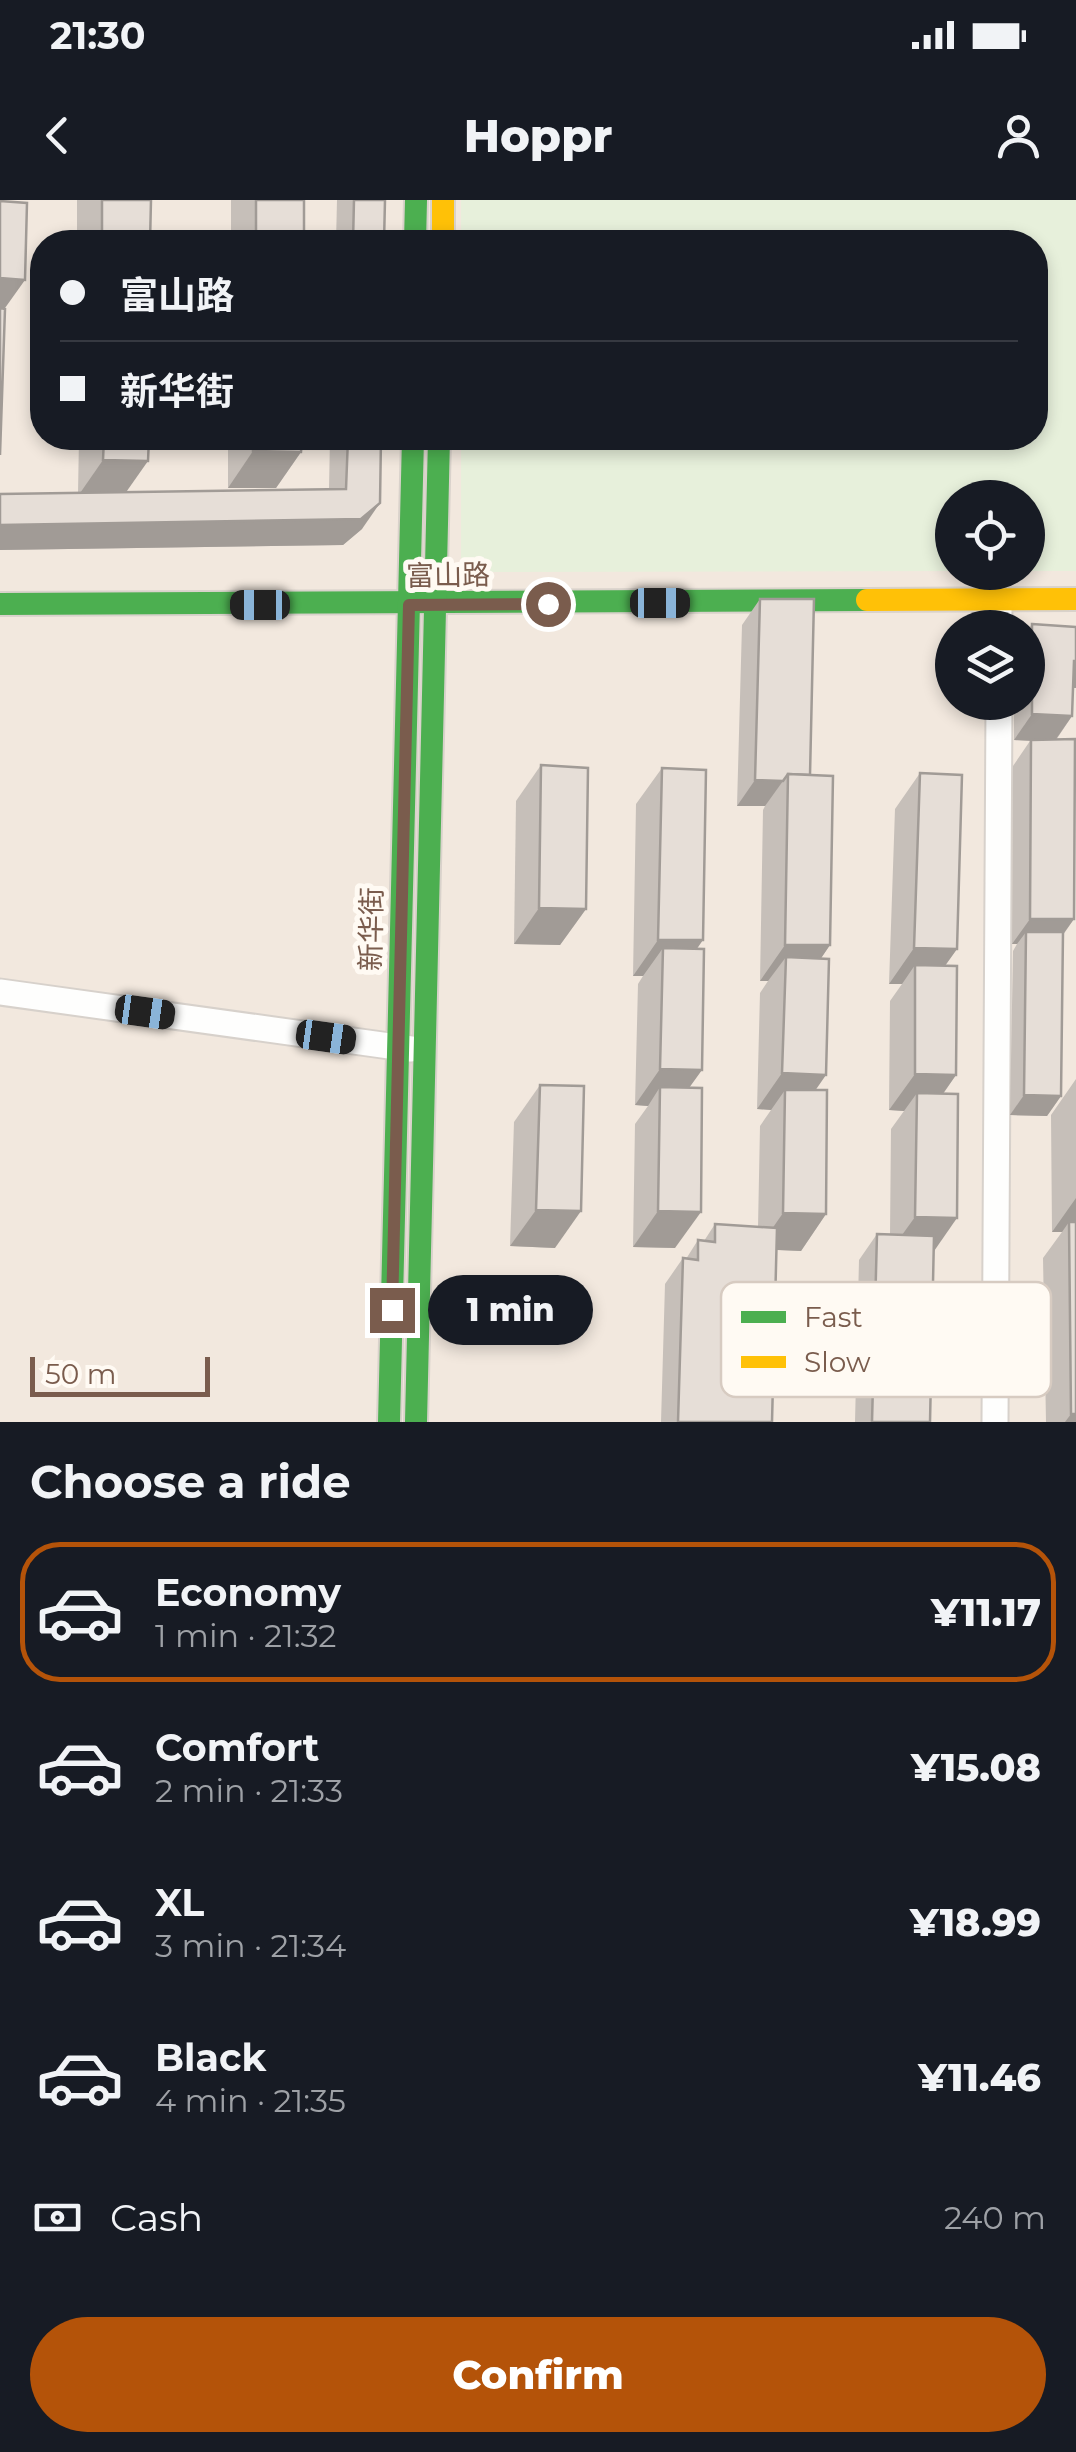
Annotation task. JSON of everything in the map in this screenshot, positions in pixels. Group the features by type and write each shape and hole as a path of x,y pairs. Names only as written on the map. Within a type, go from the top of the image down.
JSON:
{"street":[{"path":"416,200 416,230"},
{"path":"442,230 443,200"},
{"name":"新华街","path":"390,1422 412,450"},
{"name":"新华街","path":"416,1422 439,450"},
{"name":"富山路","path":"0,604 435,605 1076,599"},
{"path":"999,600 999,610"},
{"path":"996,1282 998,720"},
{"path":"0,992 425,1052"},
{"path":"995,1397 995,1422"}],"shaded area":[{"path":"0,200 1076,200 1076,1422 0,1422"}],"green space":[{"path":"461,200 1076,200 1076,571 1045,571 1045,480 935,480 935,571 461,572 461,450 1048,450 1048,230 461,230"}],"building":[{"path":"102,200 151,200 150,230 102,230"},
{"path":"256,200 304,200 304,230 256,230"},
{"path":"354,200 385,200 384,230 353,230"},
{"path":"0,201 27,203 25,280 0,278"},
{"path":"0,308 5,309 0,455"},
{"path":"103,450 148,450 148,461 103,460"},
{"path":"253,450 301,450 301,452"},
{"path":"348,450 381,450 380,503 361,519 0,525 0,494 346,489"},
{"path":"760,599 814,599 810,775 788,774 783,781 755,780"},
{"path":"1045,625 1076,627 1072,716 1045,715"},
{"path":"1075,739 1074,919 1030,919 1031,740"},
{"path":"541,765 588,768 586,909 539,908"},
{"path":"662,768 706,770 703,940 658,940"},
{"path":"920,773 962,775 957,949 914,948"},
{"path":"788,774 833,776 830,945 785,945"},
{"path":"1026,932 1063,932 1061,1096 1024,1095"},
{"path":"663,948 704,949 702,1070 660,1069"},
{"path":"786,957 829,959 826,1075 782,1073"},
{"path":"915,965 957,966 956,1075 915,1074"},
{"path":"540,1085 584,1086 581,1211 536,1210"},
{"path":"660,1087 702,1088 701,1212 658,1211"},
{"path":"785,1090 827,1090 826,1214 783,1213"},
{"path":"917,1093 958,1094 957,1218 915,1217"},
{"path":"1069,1222 1076,1222 1076,1414 1071,1414"},
{"path":"715,1224 777,1228 776,1282 721,1282 721,1397 773,1397 772,1422 678,1422 683,1258 698,1260 698,1240 715,1242"},
{"path":"877,1234 934,1236 933,1282 876,1282"},
{"path":"873,1397 931,1397 930,1422 872,1422"}],"traffic: fast":[{"path":"415,230 416,200"},
{"path":"389,1422 413,450"},
{"path":"416,1422 439,450"},
{"path":"0,604 867,600"}],"traffic: slow":[{"path":"443,200 443,230"},
{"path":"867,600 1076,599"}],"route":[{"path":"392,1310 409,605 548,604"}]}
